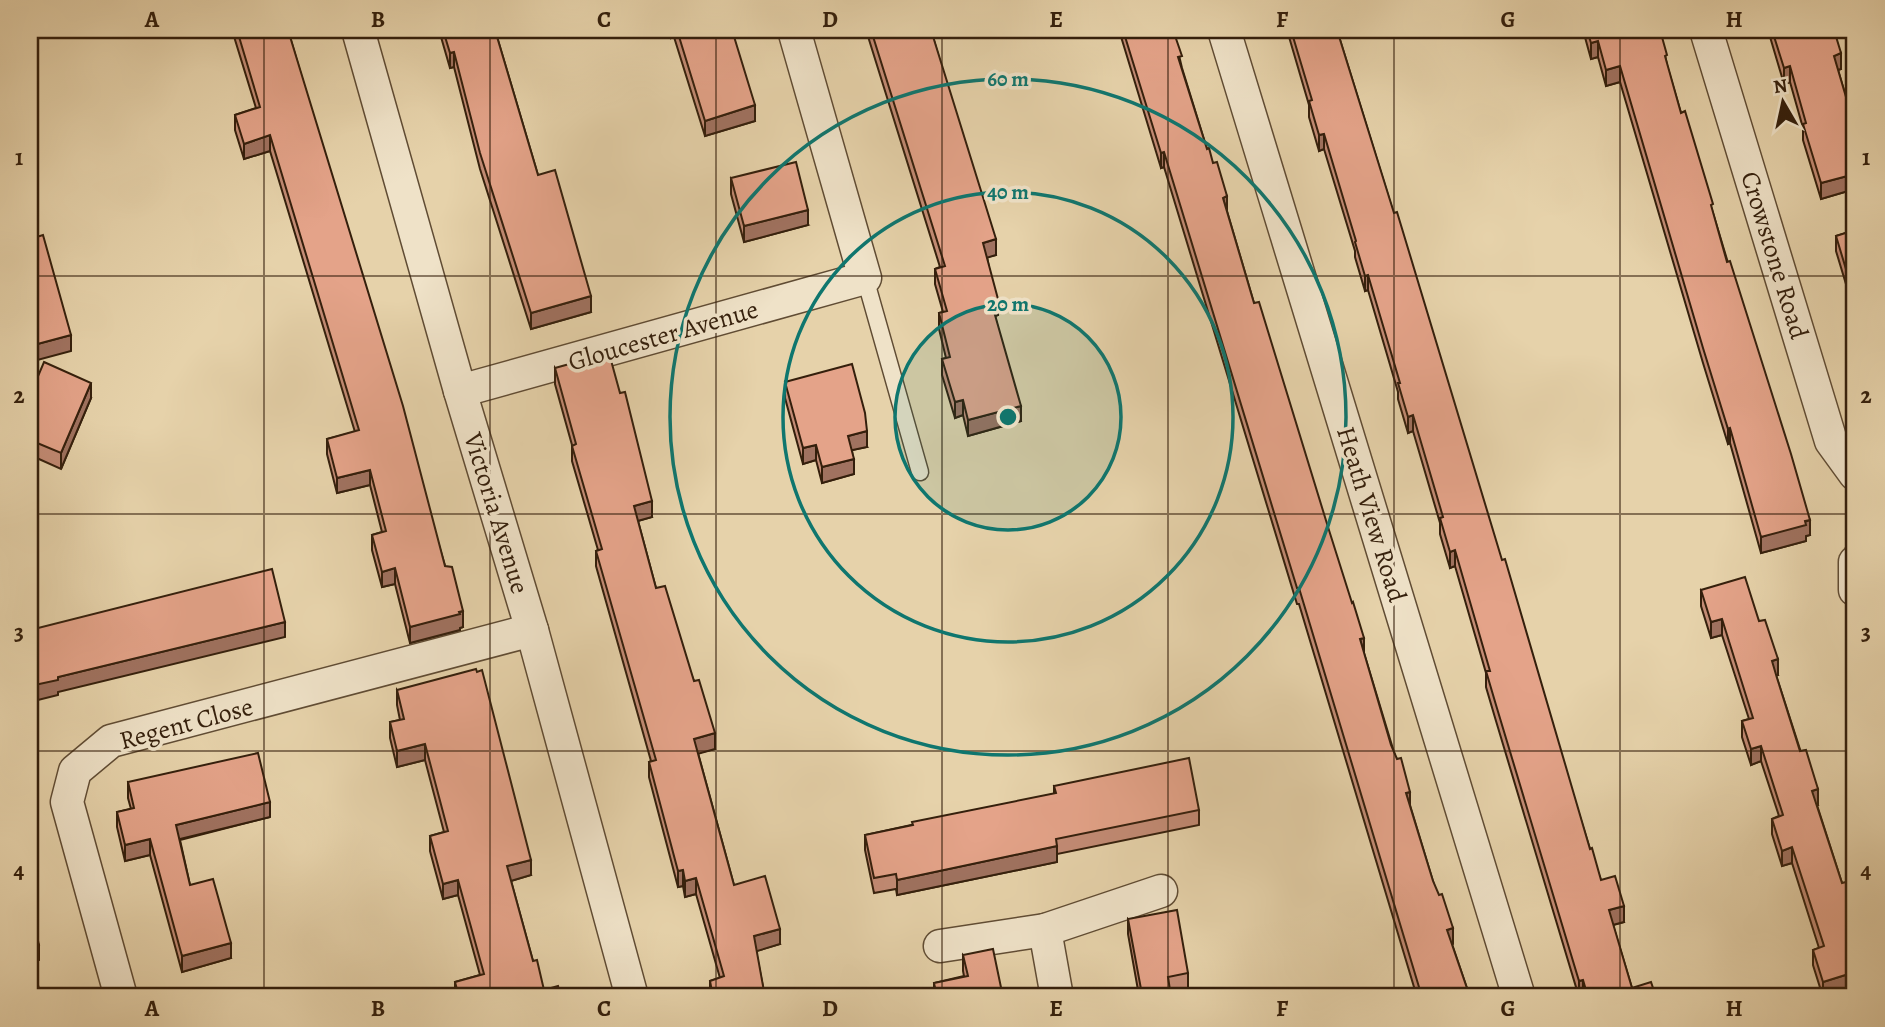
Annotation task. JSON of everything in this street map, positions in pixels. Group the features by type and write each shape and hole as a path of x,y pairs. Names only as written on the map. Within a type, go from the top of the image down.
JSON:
{"street":[{"name":"Victoria Avenue","path":"358,30 460,391 532,631 632,997"},
{"path":"794,30 865,278"},
{"name":"Heath View Road","path":"1224,30 1519,997"},
{"name":"Crowstone Road","path":"1706,30 1831,440 1855,474"},
{"name":"Gloucester Avenue","path":"460,391 865,278"},
{"path":"1855,562 1855,590"},
{"name":"Regent Close","path":"121,997 66,802 75,771 111,741 532,631"},
{"path":"940,946 1045,930 1161,891"},
{"path":"1045,930 1058,997"}],"lane":[{"path":"865,278 920,472"}],"building":[{"path":"237,30 288,30 403,406 445,566 452,567 463,611 459,612 460,614 410,627 395,568 382,572 372,535 386,531 370,470 337,478 327,439 359,430 270,135 244,144 235,115 260,107"},
{"path":"443,30 495,30 538,175 555,170 591,296 531,313 480,153 454,52 450,53"},
{"path":"677,30 732,30 755,105 705,121"},
{"path":"871,30 931,30 996,239 983,243 998,299 991,301 1021,406 968,420 963,400 955,402 942,359 950,357 939,313 947,311 935,269 945,266"},
{"path":"1123,30 1173,30 1182,56 1178,57 1207,149 1209,148 1213,163 1217,162 1227,196 1223,198 1254,303 1259,302 1364,638 1360,639 1391,745 1397,759 1401,758 1410,792 1406,793 1433,881 1439,895 1442,894 1453,928 1447,930 1470,997 1422,997 1299,588 1164,152 1161,153"},
{"path":"1291,30 1337,30 1394,213 1397,212 1502,560 1505,559 1590,849 1592,848 1601,880 1615,876 1624,906 1609,910 1632,988 1651,982 1656,997 1588,997 1583,980 1579,981 1486,671 1490,671 1455,550 1450,552 1440,518 1443,517 1413,415 1408,417 1324,134 1319,135 1309,101 1312,100"},
{"path":"1587,30 1660,30 1681,113 1685,111 1727,262 1730,261 1791,454 1810,520 1805,521 1806,525 1761,537 1620,66 1606,70 1598,41 1591,43"},
{"path":"1772,30 1834,30 1841,53 1834,56 1851,114 1855,113 1855,174 1821,183 1803,124 1806,123 1790,66 1784,68"},
{"path":"796,162 808,210 744,226 731,178"},
{"path":"1855,230 1855,299 1836,236"},
{"path":"43,235 71,335 30,346 30,239"},
{"path":"609,353 620,393 625,392 652,501 634,506 656,588 665,586 694,681 699,680 715,733 694,739 734,885 765,876 780,929 754,936 765,997 713,997 710,981 724,976 696,878 685,881 683,870 678,871 649,762 656,760 596,551 602,549 572,446 576,444 555,368"},
{"path":"44,362 91,383 61,453 30,440 30,395"},
{"path":"852,364 867,431 848,436 854,459 822,467 816,445 803,448 785,382"},
{"path":"272,569 285,622 30,686 30,630"},
{"path":"1745,577 1759,621 1765,620 1778,659 1772,661 1777,678 1800,751 1806,750 1818,789 1812,791 1842,883 1846,882 1855,909 1855,972 1823,982 1813,950 1824,946 1792,847 1782,851 1772,819 1783,815 1761,746 1751,749 1742,721 1753,718 1722,619 1711,622 1701,590"},
{"path":"476,669 477,672 482,670 531,860 507,866 533,961 537,960 544,990 558,986 561,997 459,997 455,982 484,974 458,880 443,884 430,836 448,831 425,744 397,751 390,722 404,719 397,690"},
{"path":"258,753 270,802 176,825 190,885 213,879 231,943 182,956 150,839 125,845 117,812 134,808 128,782"},
{"path":"1189,758 1199,810 1056,839 1057,846 897,880 896,874 874,878 865,835 913,825 912,822 1056,793 1054,786"},
{"path":"30,907 39,945 30,948"},
{"path":"1177,910 1188,973 1168,977 1171,997 1121,997 1120,993 1141,989 1128,919"},
{"path":"993,949 1003,997 937,997 934,983 968,976 963,955"},
{"path":"30,953 41,997 30,997"}]}
